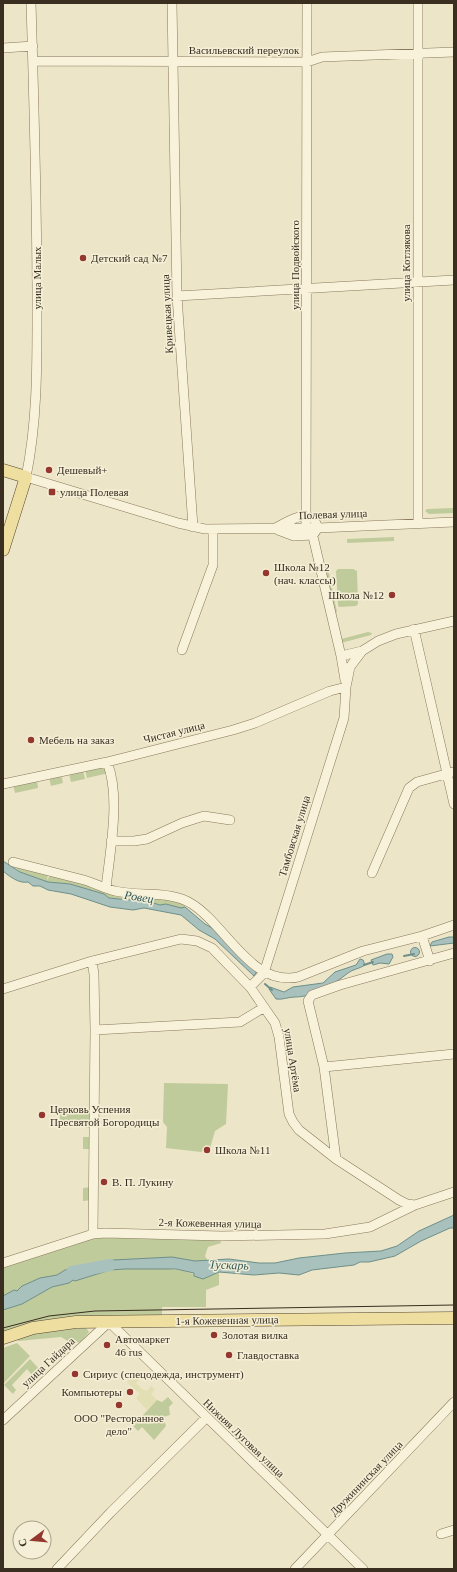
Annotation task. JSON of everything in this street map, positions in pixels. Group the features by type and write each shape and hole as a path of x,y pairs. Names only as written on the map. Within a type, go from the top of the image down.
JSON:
{"main road":[{"path":"3,470 26,477"},
{"name":"улица Малых","path":"3,550 26,477"},
{"name":"1-я Кожевенная улица","path":"3,1338 33,1328 50,1325 109,1322 454,1318"}],"street":[{"name":"улица Малых","path":"26,477 34,425 36,367 37,252 31,3"},
{"name":"Кривецкая улица","path":"172,3 177,296 193,527"},
{"name":"улица Подвойского","path":"307,3 306,516 312,530"},
{"name":"улица Котлякова","path":"418,3 418,523"},
{"path":"3,48 32,46"},
{"name":"Васильевский переулок","path":"33,61 307,62 322,57 454,52"},
{"path":"177,296 454,280"},
{"name":"Полевая улица","path":"26,477 193,527 213,530 273,528 312,530 454,522"},
{"path":"273,528 297,517 306,516"},
{"path":"182,650 213,565 213,530"},
{"name":"Тамбовская улица","path":"312,530 341,656 346,687"},
{"name":"Тамбовская улица","path":"341,656 362,650 396,634 454,621"},
{"path":"414,629 451,773 454,804"},
{"name":"Тамбовская улица","path":"250,987 264,972 344,718 346,687 350,667 362,650"},
{"name":"Чистая улица","path":"3,784 107,762 255,723 323,694 346,687"},
{"path":"106,888 111,841 113,780 107,762"},
{"path":"372,873 409,788 417,782 451,773"},
{"path":"111,841 134,841 147,839 182,822 204,816 230,820"},
{"path":"13,862 85,880 106,888 131,894 182,898 194,905 239,951 264,972 288,979 298,977 363,951 422,936 454,925"},
{"path":"422,936 430,961"},
{"name":"улица Артёма","path":"3,989 92,961 181,939 197,941 212,948 250,987 263,1008 275,1023 279,1037 292,1122 299,1130 336,1158 399,1200 406,1204 415,1205"},
{"path":"336,1158 324,1067 308,1001 312,995 340,985 430,961 454,953"},
{"path":"92,961 94,974 95,1030 94,1234"},
{"path":"95,1030 240,1022 263,1008"},
{"path":"324,1067 454,1054"},
{"name":"2-я Кожевенная улица","path":"3,1263 94,1234 266,1236 325,1234 370,1227 415,1205 454,1192"},
{"name":"Нижняя Луговая улица","path":"109,1322 363,1569"},
{"name":"улица Гайдара","path":"3,1420 109,1322"},
{"name":"Дружининская улица","path":"295,1569 454,1402"},
{"path":"57,1569 110,1513 206,1418"},
{"path":"441,1534 454,1530"}],"shaded area":[{"path":"132,1373 139,1379 136,1383 142,1389 147,1391 151,1386 155,1389 151,1394 157,1400 147,1410 136,1398 140,1394 127,1382 130,1379 128,1377"}],"green space":[{"path":"454,508 454,513 429,514 425,511 427,509"},
{"path":"394,537 394,541 347,543 347,539"},
{"path":"338,569 353,569 357,571 358,604 356,606 339,607 338,605 336,571"},
{"path":"326,571 329,573 337,612 334,615 325,576"},
{"path":"368,632 372,633 371,635 341,643 341,639"},
{"path":"105,767 109,773 87,778 85,769"},
{"path":"83,770 85,779 71,782 69,773"},
{"path":"61,774 63,783 51,786 49,777"},
{"path":"37,780 38,788 15,793 13,785"},
{"path":"14,866 48,873 47,880 51,874 184,902 185,907 181,909 166,904 160,905 150,902 109,898 104,894 70,884 48,882 20,872"},
{"path":"164,1083 228,1084 226,1124 215,1131 210,1148 201,1152 166,1148 167,1127 163,1122"},
{"path":"60,1113 90,1114 89,1128 60,1123"},
{"path":"83,1137 91,1137 91,1147 89,1149 83,1149"},
{"path":"92,1187 92,1200 83,1201 83,1188"},
{"path":"98,1237 220,1239 221,1243 208,1247 205,1256 208,1261 195,1261 172,1257 133,1259 87,1269 66,1270 57,1275 40,1278 22,1286 17,1291 14,1290 3,1296 3,1267"},
{"path":"155,1268 176,1270 195,1275 203,1279 219,1272 219,1285 206,1290 206,1307 162,1307 162,1316 3,1334 3,1310 22,1304 52,1287 69,1283 73,1279 75,1281 110,1270"},
{"path":"86,1328 89,1332 81,1342 71,1343 61,1337 18,1341 18,1339 26,1336 43,1332"},
{"path":"17,1343 30,1356 4,1383 3,1348"},
{"path":"30,1359 40,1370 32,1375 27,1369 12,1385 16,1390 13,1394 4,1385"},
{"path":"168,1397 173,1403 169,1407 170,1415 163,1417 166,1426 154,1440 142,1427 138,1431 133,1426 157,1400 162,1402"}],"water":[{"path":"3,861 20,872 48,882 70,884 104,894 109,898 150,902 160,905 166,904 181,908 185,907 212,928 257,971 254,976 215,939 199,930 181,915 144,908 133,910 110,907 71,894 48,890 40,886 33,886 28,882 21,882 14,879 3,871"},
{"path":"454,937 454,943 430,946 432,942"},
{"path":"413,948 417,948 419,952 417,956 413,956 411,954 411,950"},
{"path":"387,954 392,954 393,957 389,964 380,963 373,965 371,960"},
{"path":"360,959 363,960 365,965 350,972 316,993 276,999 269,989 270,987 284,992 293,987 323,983 335,972 356,965"},
{"path":"454,1215 454,1228 450,1228 421,1241 395,1256 369,1262 360,1262 354,1265 312,1270 299,1275 279,1273 254,1275 219,1272 203,1279 194,1276 194,1273 176,1269 110,1270 52,1287 22,1304 3,1310 3,1296 14,1290 17,1291 22,1286 40,1278 57,1275 65,1270 78,1267 87,1269 96,1267 100,1262 172,1257 195,1261 229,1259 259,1263 275,1263 299,1258 381,1251 397,1246 419,1231"}],"waterway":[{"name":"Ровец","path":"404,956 414,954"},
{"name":"Ровец","path":"364,965 373,962"},
{"name":"Ровец","path":"265,984 272,990"},
{"name":"Тускарь","path":"72,1272 110,1265"}],"tram line":[{"path":"3,1328 49,1316 95,1311 454,1305"}],"place":[{"name":"Детский сад №7","path":"83,258"},
{"name":"Дешевый+","path":"49,470"},
{"name":"улица Полевая","path":"52,492"},
{"name":"Школа №12 (нач. классы)","path":"266,573"},
{"name":"Школа №12","path":"392,595"},
{"name":"Мебель на заказ","path":"31,740"},
{"name":"Церковь Успения Пресвятой Богородицы","path":"42,1115"},
{"name":"Школа №11","path":"207,1150"},
{"name":"В. П. Лукину","path":"104,1182"},
{"name":"Золотая вилка","path":"214,1335"},
{"name":"Автомаркет 46 rus","path":"107,1345"},
{"name":"Главдоставка","path":"229,1355"},
{"name":"Сириус (спецодежда, инструмент)","path":"75,1374"},
{"name":"Компьютеры","path":"130,1392"},
{"name":"ООО \"Ресторанное дело\"","path":"119,1405"}]}
